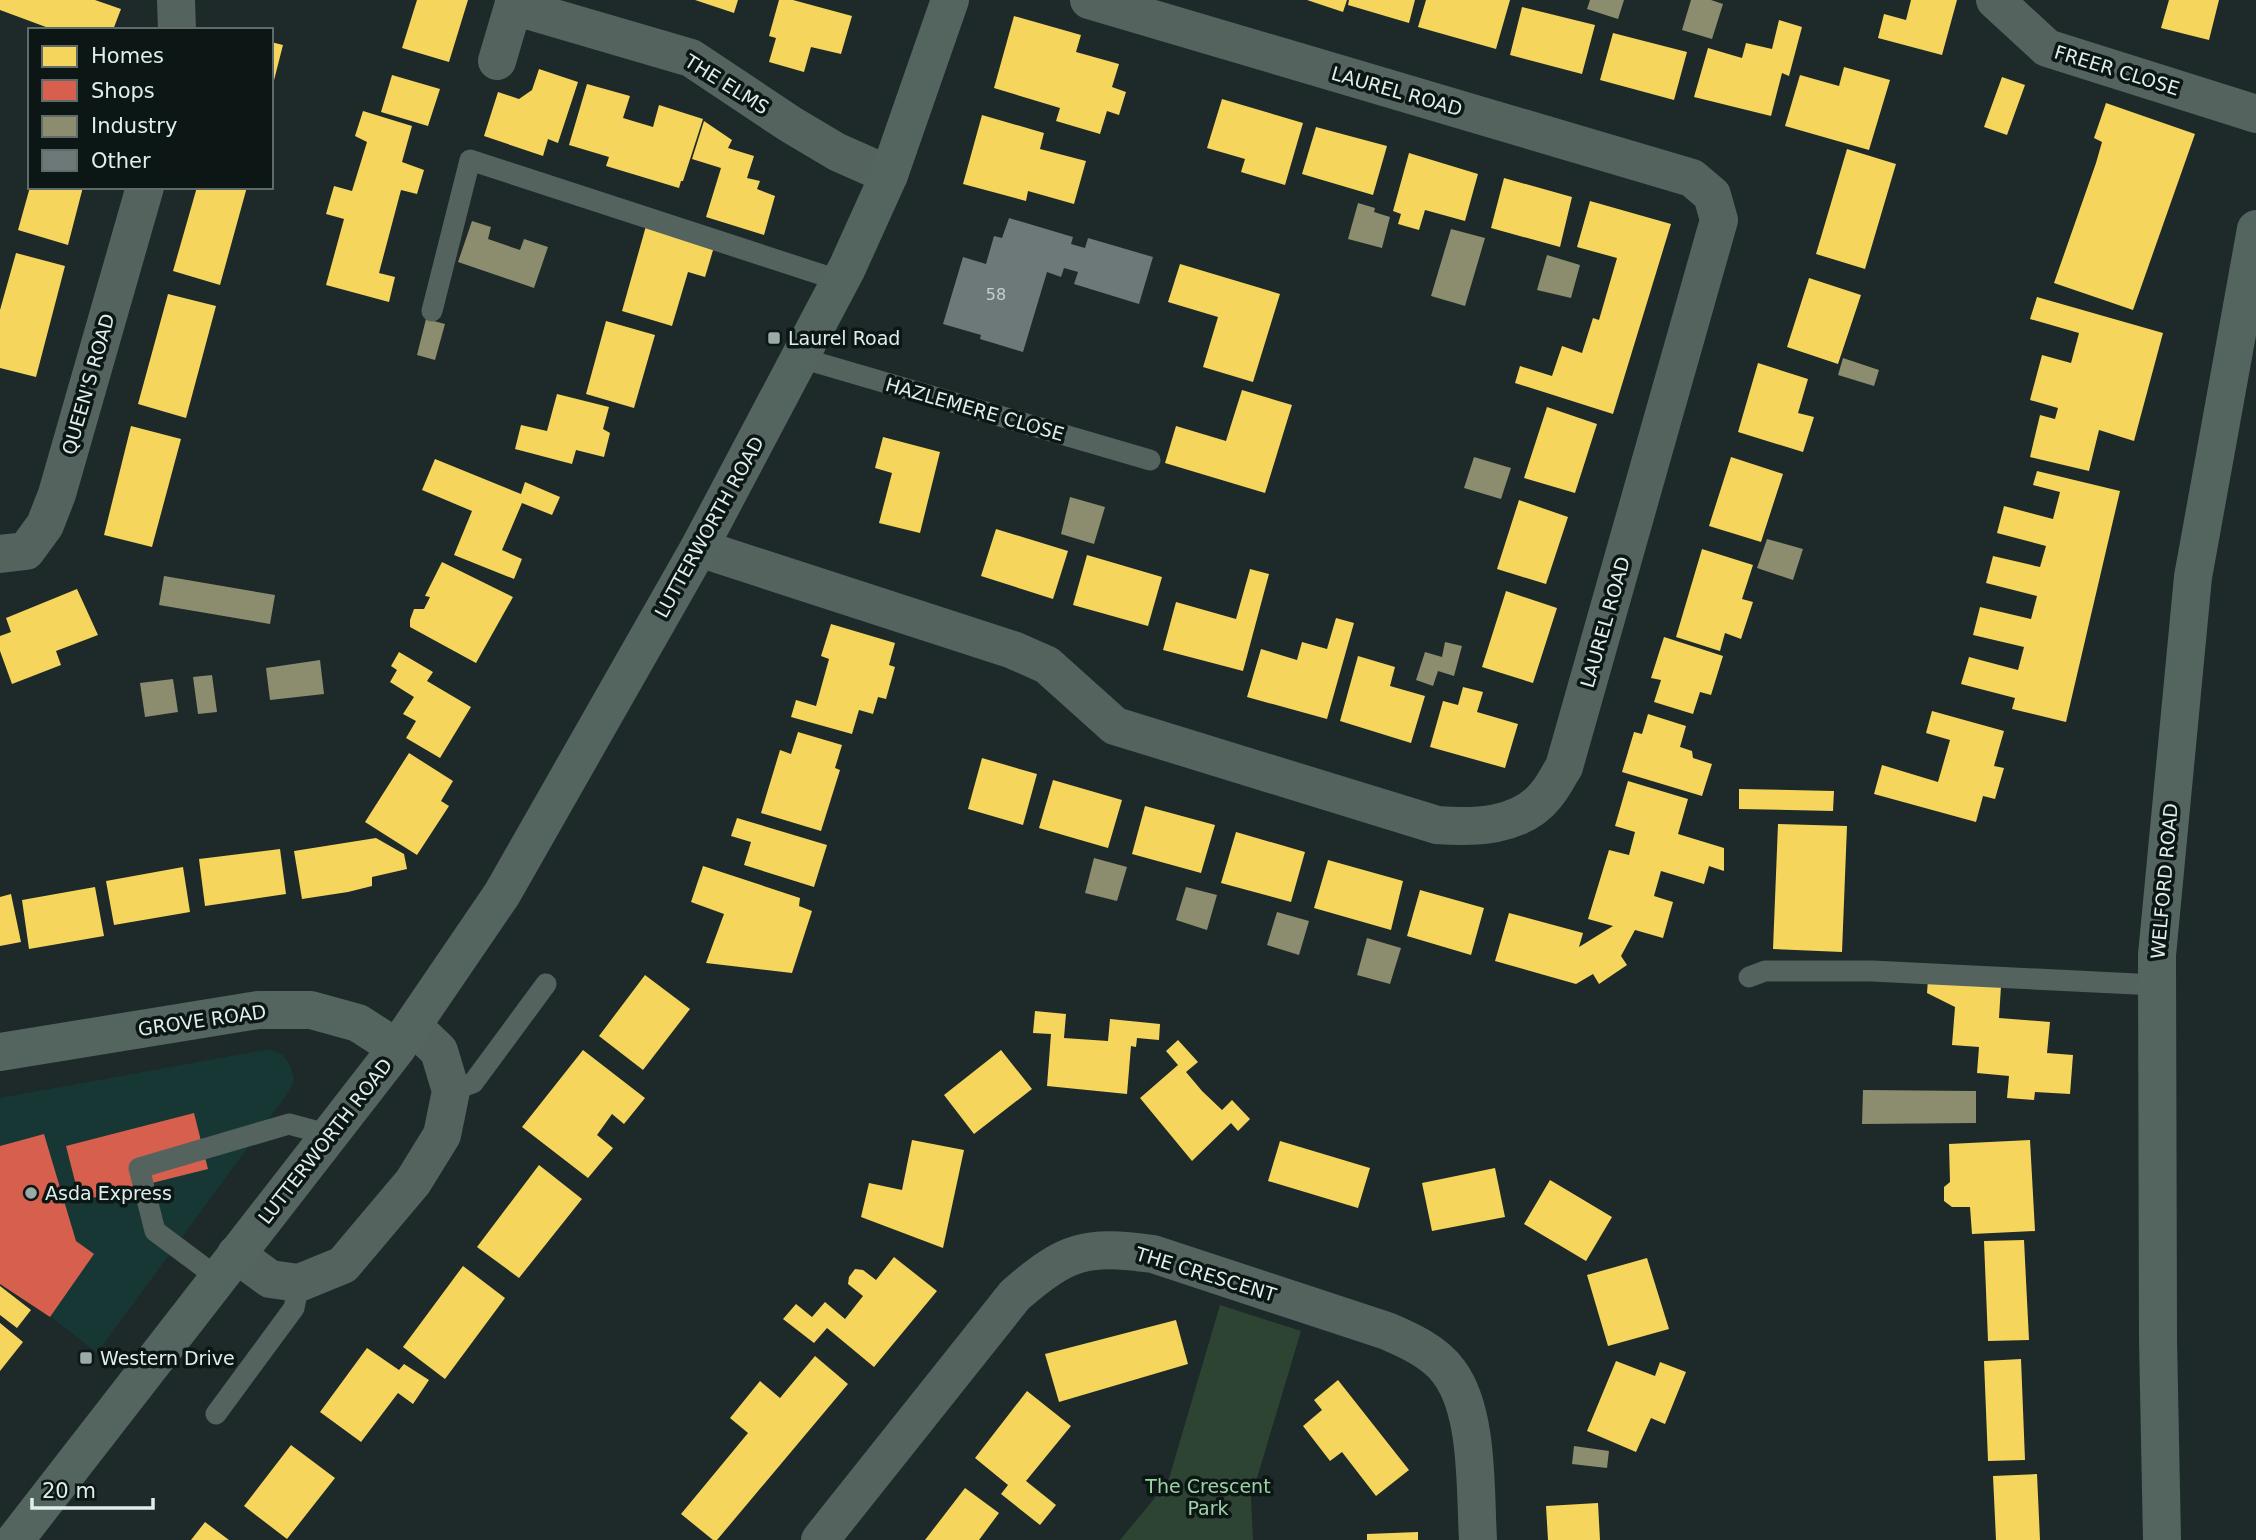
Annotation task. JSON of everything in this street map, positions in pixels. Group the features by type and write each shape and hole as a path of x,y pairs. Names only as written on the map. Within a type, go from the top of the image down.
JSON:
{"street":[{"path":"176,0 177,28"},
{"name":"LUTTERWORTH ROAD","path":"15,1540 405,1037 508,884 699,548 841,281 889,175 950,0"},
{"name":"LAUREL ROAD","path":"699,548 1013,650 1047,665 1115,726 1437,825 1470,828 1500,822 1527,811 1545,797 1564,767 1719,220 1712,195 1692,178 1090,0"},
{"name":"FREER CLOSE","path":"1995,0 2047,48 2256,114"},
{"name":"THE ELMS","path":"497,61 514,3 691,58 825,145 889,175"},
{"name":"QUEEN'S ROAD","path":"0,554 26,551 45,525 57,494 144,189"},
{"name":"WELFORD ROAD","path":"2162,1540 2156,985 2193,577 2256,229"},
{"name":"GROVE ROAD","path":"0,1052 258,1010 311,1010 405,1037"},
{"path":"227,1266 270,1279 299,1283 343,1265 413,1182 442,1135 451,1091 439,1051 405,1037"},
{"name":"THE CRESCENT","path":"820,1540 1015,1295 1044,1270 1075,1253 1113,1248 1153,1254 1387,1331 1419,1346 1448,1370 1463,1396 1470,1424 1478,1540"}],"lane":[{"path":"432,311 470,160 841,281"},
{"name":"HAZLEMERE CLOSE","path":"801,358 1150,460"},
{"path":"1749,977 1765,971 1872,971 2156,985"},
{"path":"451,1091 473,1083 546,984"},
{"path":"227,1266 155,1231 139,1168 289,1124 330,1135"},
{"path":"216,1414 294,1308 299,1283"}],"shaded area":[{"path":"270,1049 283,1055 291,1067 294,1080 290,1090 97,1353 0,1277 0,1098"}],"green space":[{"name":"The Crescent Park","path":"1220,1305 1301,1331 1251,1498 1253,1540 1120,1540 1168,1482"}],"building: Homes":[{"path":"0,0 95,0 121,9 114,28 49,28 0,10"},
{"path":"417,0 468,0 449,62 402,48"},
{"path":"695,0 738,0 734,13"},
{"path":"779,0 793,0 852,16 841,54 811,47 804,72 769,62 776,38 769,36"},
{"path":"1307,0 1347,0 1343,12"},
{"path":"1349,0 1415,0 1409,23 1348,5"},
{"path":"1426,0 1510,0 1496,49 1418,27"},
{"path":"1911,0 1957,0 1942,55 1878,38 1884,14 1906,20"},
{"path":"2169,0 2219,0 2209,40 2161,28"},
{"path":"1522,7 1595,25 1582,74 1510,55"},
{"path":"1014,16 1081,35 1076,52 1119,64 1112,87 1126,92 1119,115 1107,111 1100,134 1056,121 1060,108 994,88"},
{"path":"1779,20 1802,27 1789,76 1782,73 1771,116 1694,97 1708,48 1742,58 1746,43 1772,49"},
{"path":"1613,33 1687,52 1674,100 1600,80"},
{"path":"273,42 283,45 273,84"},
{"path":"1844,67 1890,80 1869,150 1785,126 1800,75 1839,86"},
{"path":"539,69 578,82 558,143 548,139 543,156 484,136 498,92 519,99 532,90"},
{"path":"392,75 440,89 428,126 381,112"},
{"path":"2002,77 2025,85 2007,135 1984,127"},
{"path":"587,84 630,96 623,118 653,127 659,105 703,119 679,188 606,166 609,157 569,145"},
{"path":"1222,99 1303,123 1285,185 1241,172 1245,159 1207,148"},
{"path":"2106,103 2195,134 2133,310 2054,283 2096,163 2102,142 2094,138"},
{"path":"363,111 412,126 402,162 424,170 417,194 401,190 379,273 395,277 389,302 326,285 344,219 326,214 334,186 352,191 367,142 355,136"},
{"path":"982,115 1044,133 1040,149 1086,161 1074,204 1028,191 1026,201 963,184"},
{"path":"704,121 732,140 728,148 754,156 747,178 760,181 757,189 775,196 764,235 706,217 721,168 692,159"},
{"path":"1316,127 1387,146 1373,195 1302,174"},
{"path":"1847,149 1896,164 1865,269 1816,254"},
{"path":"1409,153 1478,174 1465,221 1425,210 1419,230 1398,224 1401,214 1393,211"},
{"path":"1504,178 1572,197 1560,247 1491,228"},
{"path":"29,189 82,189 68,245 18,230"},
{"path":"196,189 246,189 220,285 173,271"},
{"path":"1590,201 1671,224 1613,414 1515,383 1520,366 1552,376 1562,346 1582,353 1593,318 1599,320 1617,258 1577,247"},
{"path":"646,226 714,247 705,277 688,272 672,326 622,311"},
{"path":"16,253 65,266 36,377 0,368 0,310"},
{"path":"1180,264 1280,294 1253,382 1203,367 1218,317 1168,302"},
{"path":"1809,278 1861,295 1838,364 1787,347"},
{"path":"168,294 216,306 186,418 138,404"},
{"path":"2037,297 2163,333 2134,441 2099,430 2089,471 2030,457 2040,415 2055,419 2058,408 2030,400 2042,355 2071,363 2079,333 2030,319"},
{"path":"606,321 655,335 634,408 586,394"},
{"path":"1758,363 1808,379 1798,413 1814,417 1803,452 1738,432"},
{"path":"1242,390 1292,405 1265,493 1165,463 1176,426 1226,441"},
{"path":"557,394 609,407 603,429 610,433 604,457 576,450 572,464 515,449 521,425 547,431"},
{"path":"1547,407 1597,424 1575,493 1524,478"},
{"path":"131,426 181,439 152,547 104,535"},
{"path":"883,437 940,452 920,533 879,523 892,473 875,468"},
{"path":"1731,457 1783,474 1761,542 1709,526"},
{"path":"435,459 521,494 525,482 560,497 552,515 522,503 502,550 522,559 514,579 454,555 472,511 422,490"},
{"path":"2037,471 2120,491 2066,722 2012,709 2015,698 1961,684 1969,657 2018,670 2024,647 1973,635 1980,607 2031,619 2037,596 1986,583 1993,556 2040,567 2046,546 1997,533 2004,506 2053,519 2060,492 2033,485"},
{"path":"1519,500 1568,517 1546,584 1497,569"},
{"path":"996,529 1068,551 1053,599 981,576"},
{"path":"1702,549 1753,565 1742,599 1753,602 1741,639 1725,633 1720,651 1676,637"},
{"path":"1087,555 1162,577 1148,626 1073,605"},
{"path":"442,562 513,597 476,663 410,627 414,609 424,609 430,597 425,596"},
{"path":"1250,569 1269,574 1243,671 1163,650 1176,602 1236,619"},
{"path":"77,589 98,635 56,651 61,665 12,684 0,651 0,636 11,632 6,618"},
{"path":"1506,591 1557,608 1533,683 1482,667"},
{"path":"1336,618 1354,623 1327,719 1247,697 1261,649 1297,660 1302,642 1327,649"},
{"path":"831,624 895,643 889,665 895,667 886,699 878,697 873,714 859,710 852,734 791,717 796,700 816,706 829,659 821,656"},
{"path":"1664,637 1723,656 1711,695 1700,692 1693,714 1654,702 1661,680 1651,678"},
{"path":"399,652 433,672 427,681 471,707 440,758 406,738 416,721 403,714 414,697 390,682 397,670 391,666"},
{"path":"1358,656 1395,667 1390,686 1425,696 1411,743 1340,721"},
{"path":"1463,687 1483,692 1477,712 1518,724 1505,768 1430,747 1443,701 1458,705"},
{"path":"1932,711 2004,731 1994,766 2004,768 1995,799 1983,796 1976,822 1874,794 1882,765 1938,782 1950,740 1926,733"},
{"path":"1648,714 1686,726 1680,747 1692,751 1693,758 1712,764 1702,796 1622,772 1634,732 1642,734"},
{"path":"798,732 842,745 835,768 840,770 821,831 761,813 780,750 791,754"},
{"path":"409,753 453,781 441,801 449,806 417,855 365,822"},
{"path":"982,758 1037,774 1023,825 968,809"},
{"path":"1053,780 1122,800 1108,848 1039,828"},
{"path":"1628,781 1688,799 1678,834 1724,848 1724,871 1709,866 1704,884 1661,871 1654,896 1673,902 1663,938 1635,930 1621,956 1627,965 1599,984 1593,974 1576,984 1495,961 1509,913 1583,933 1579,947 1613,926 1588,919 1609,850 1629,855 1635,832 1615,826"},
{"path":"1739,789 1834,791 1833,811 1739,809"},
{"path":"1145,806 1215,825 1201,873 1132,854"},
{"path":"737,818 827,845 814,887 744,865 751,842 731,836"},
{"path":"1778,824 1847,826 1842,952 1773,949"},
{"path":"1236,832 1305,852 1291,902 1221,883"},
{"path":"376,838 404,854 407,869 372,877 372,886 302,899 294,851"},
{"path":"280,849 286,894 205,906 199,859"},
{"path":"1328,860 1403,881 1391,930 1314,908"},
{"path":"703,866 800,898 799,906 812,911 792,973 706,963 724,914 691,902"},
{"path":"183,867 190,912 114,925 106,881"},
{"path":"95,887 104,936 29,949 22,900"},
{"path":"1420,890 1484,908 1471,955 1407,936"},
{"path":"11,894 21,942 0,946 0,897"},
{"path":"645,975 690,1009 643,1070 599,1036"},
{"path":"1928,979 2001,986 1999,1018 2050,1022 2047,1053 2073,1055 2070,1094 2035,1092 2034,1100 2007,1098 2009,1076 1977,1073 1979,1047 1952,1045 1955,1007 1927,993"},
{"path":"1035,1011 1066,1014 1064,1038 1108,1041 1110,1019 1160,1024 1159,1040 1137,1038 1136,1047 1131,1046 1127,1094 1047,1086 1051,1034 1033,1033"},
{"path":"1178,1040 1198,1062 1186,1072 1202,1091 1222,1110 1232,1100 1250,1119 1238,1131 1231,1123 1192,1161 1140,1098 1178,1065 1166,1051"},
{"path":"583,1050 645,1098 624,1124 612,1114 597,1135 613,1148 588,1178 522,1127"},
{"path":"1001,1050 1032,1089 974,1134 944,1095"},
{"path":"912,1140 964,1150 943,1248 861,1217 869,1183 902,1190"},
{"path":"2030,1140 2035,1231 1972,1234 1970,1207 1952,1207 1944,1201 1944,1187 1950,1182 1949,1144"},
{"path":"1280,1141 1370,1168 1358,1208 1268,1181"},
{"path":"539,1165 582,1199 519,1278 477,1247"},
{"path":"1495,1168 1505,1217 1432,1231 1422,1183"},
{"path":"1550,1180 1612,1217 1586,1261 1524,1224"},
{"path":"2024,1240 2029,1340 1988,1341 1984,1241"},
{"path":"894,1257 937,1291 874,1367 827,1328 814,1343 783,1319 796,1304 812,1317 825,1302 845,1319 863,1296 848,1284 855,1269 863,1270 876,1280"},
{"path":"1647,1258 1669,1329 1608,1346 1587,1275"},
{"path":"463,1266 505,1298 445,1379 403,1347"},
{"path":"0,1286 31,1310 17,1328 0,1315"},
{"path":"1176,1320 1188,1364 1059,1402 1045,1354"},
{"path":"0,1323 23,1342 0,1371"},
{"path":"367,1348 399,1370 404,1364 429,1380 413,1404 398,1393 361,1442 320,1412"},
{"path":"815,1356 848,1384 717,1540 713,1540 681,1514 748,1433 730,1418 760,1381 780,1398"},
{"path":"2021,1359 2025,1460 1988,1461 1984,1361"},
{"path":"1616,1361 1655,1376 1660,1362 1686,1372 1665,1424 1651,1418 1636,1452 1587,1431"},
{"path":"1338,1380 1409,1470 1376,1496 1342,1452 1330,1461 1303,1426 1322,1410 1314,1400"},
{"path":"1027,1391 1071,1426 1026,1481 1056,1505 1040,1525 1001,1494 1008,1485 975,1458"},
{"path":"291,1445 335,1478 287,1539 244,1506"},
{"path":"2037,1474 2040,1540 1996,1540 1993,1476"},
{"path":"965,1488 999,1513 979,1540 925,1540"},
{"path":"1598,1503 1600,1540 1548,1540 1546,1506"},
{"path":"205,1522 229,1540 191,1540"},
{"path":"1418,1532 1418,1540 1367,1540 1367,1534"}],"building: Shops":[{"path":"194,1113 208,1169 80,1201 66,1146"},
{"name":"Asda Express","path":"44,1134 76,1241 94,1254 50,1317 0,1284 0,1146"}],"building: Industry":[{"path":"1590,0 1624,0 1618,19 1587,9"},
{"path":"1691,0 1711,0 1723,4 1712,39 1682,30"},
{"path":"1358,203 1375,208 1374,212 1390,217 1382,248 1348,239"},
{"path":"472,221 491,227 488,239 520,250 524,239 548,247 534,288 458,262"},
{"path":"1451,229 1485,238 1465,306 1431,296"},
{"path":"1547,255 1580,265 1571,298 1537,290"},
{"path":"426,319 445,324 435,360 417,355"},
{"path":"1843,358 1879,370 1874,386 1838,375"},
{"path":"1474,457 1511,468 1501,499 1464,488"},
{"path":"1070,497 1105,507 1094,544 1061,534"},
{"path":"1767,539 1803,549 1793,580 1757,568"},
{"path":"164,576 275,595 270,624 159,605"},
{"path":"1445,642 1462,646 1454,676 1438,671 1433,686 1416,680 1425,652 1442,657"},
{"path":"320,660 324,694 270,700 266,668"},
{"path":"212,675 217,712 198,714 193,677"},
{"path":"173,679 178,712 145,717 140,683"},
{"path":"1094,858 1127,867 1117,901 1085,893"},
{"path":"1186,887 1217,895 1207,930 1176,920"},
{"path":"1277,912 1309,921 1299,955 1267,945"},
{"path":"1367,938 1401,948 1390,984 1357,975"},
{"path":"1863,1090 1976,1091 1976,1123 1862,1124"},
{"path":"1574,1446 1609,1451 1607,1468 1572,1464"}],"building: Other":[{"path":"1009,218 1073,237 1071,244 1085,248 1088,238 1153,257 1139,304 1074,284 1078,272 1064,268 1061,277 1047,272 1023,352 980,339 981,335 943,324 963,257 986,264 994,236 1002,238"}],"place":[{"name":"Laurel Road","path":"774,338"},
{"name":"Asda Express","path":"31,1193"},
{"name":"Western Drive","path":"86,1358"}]}
